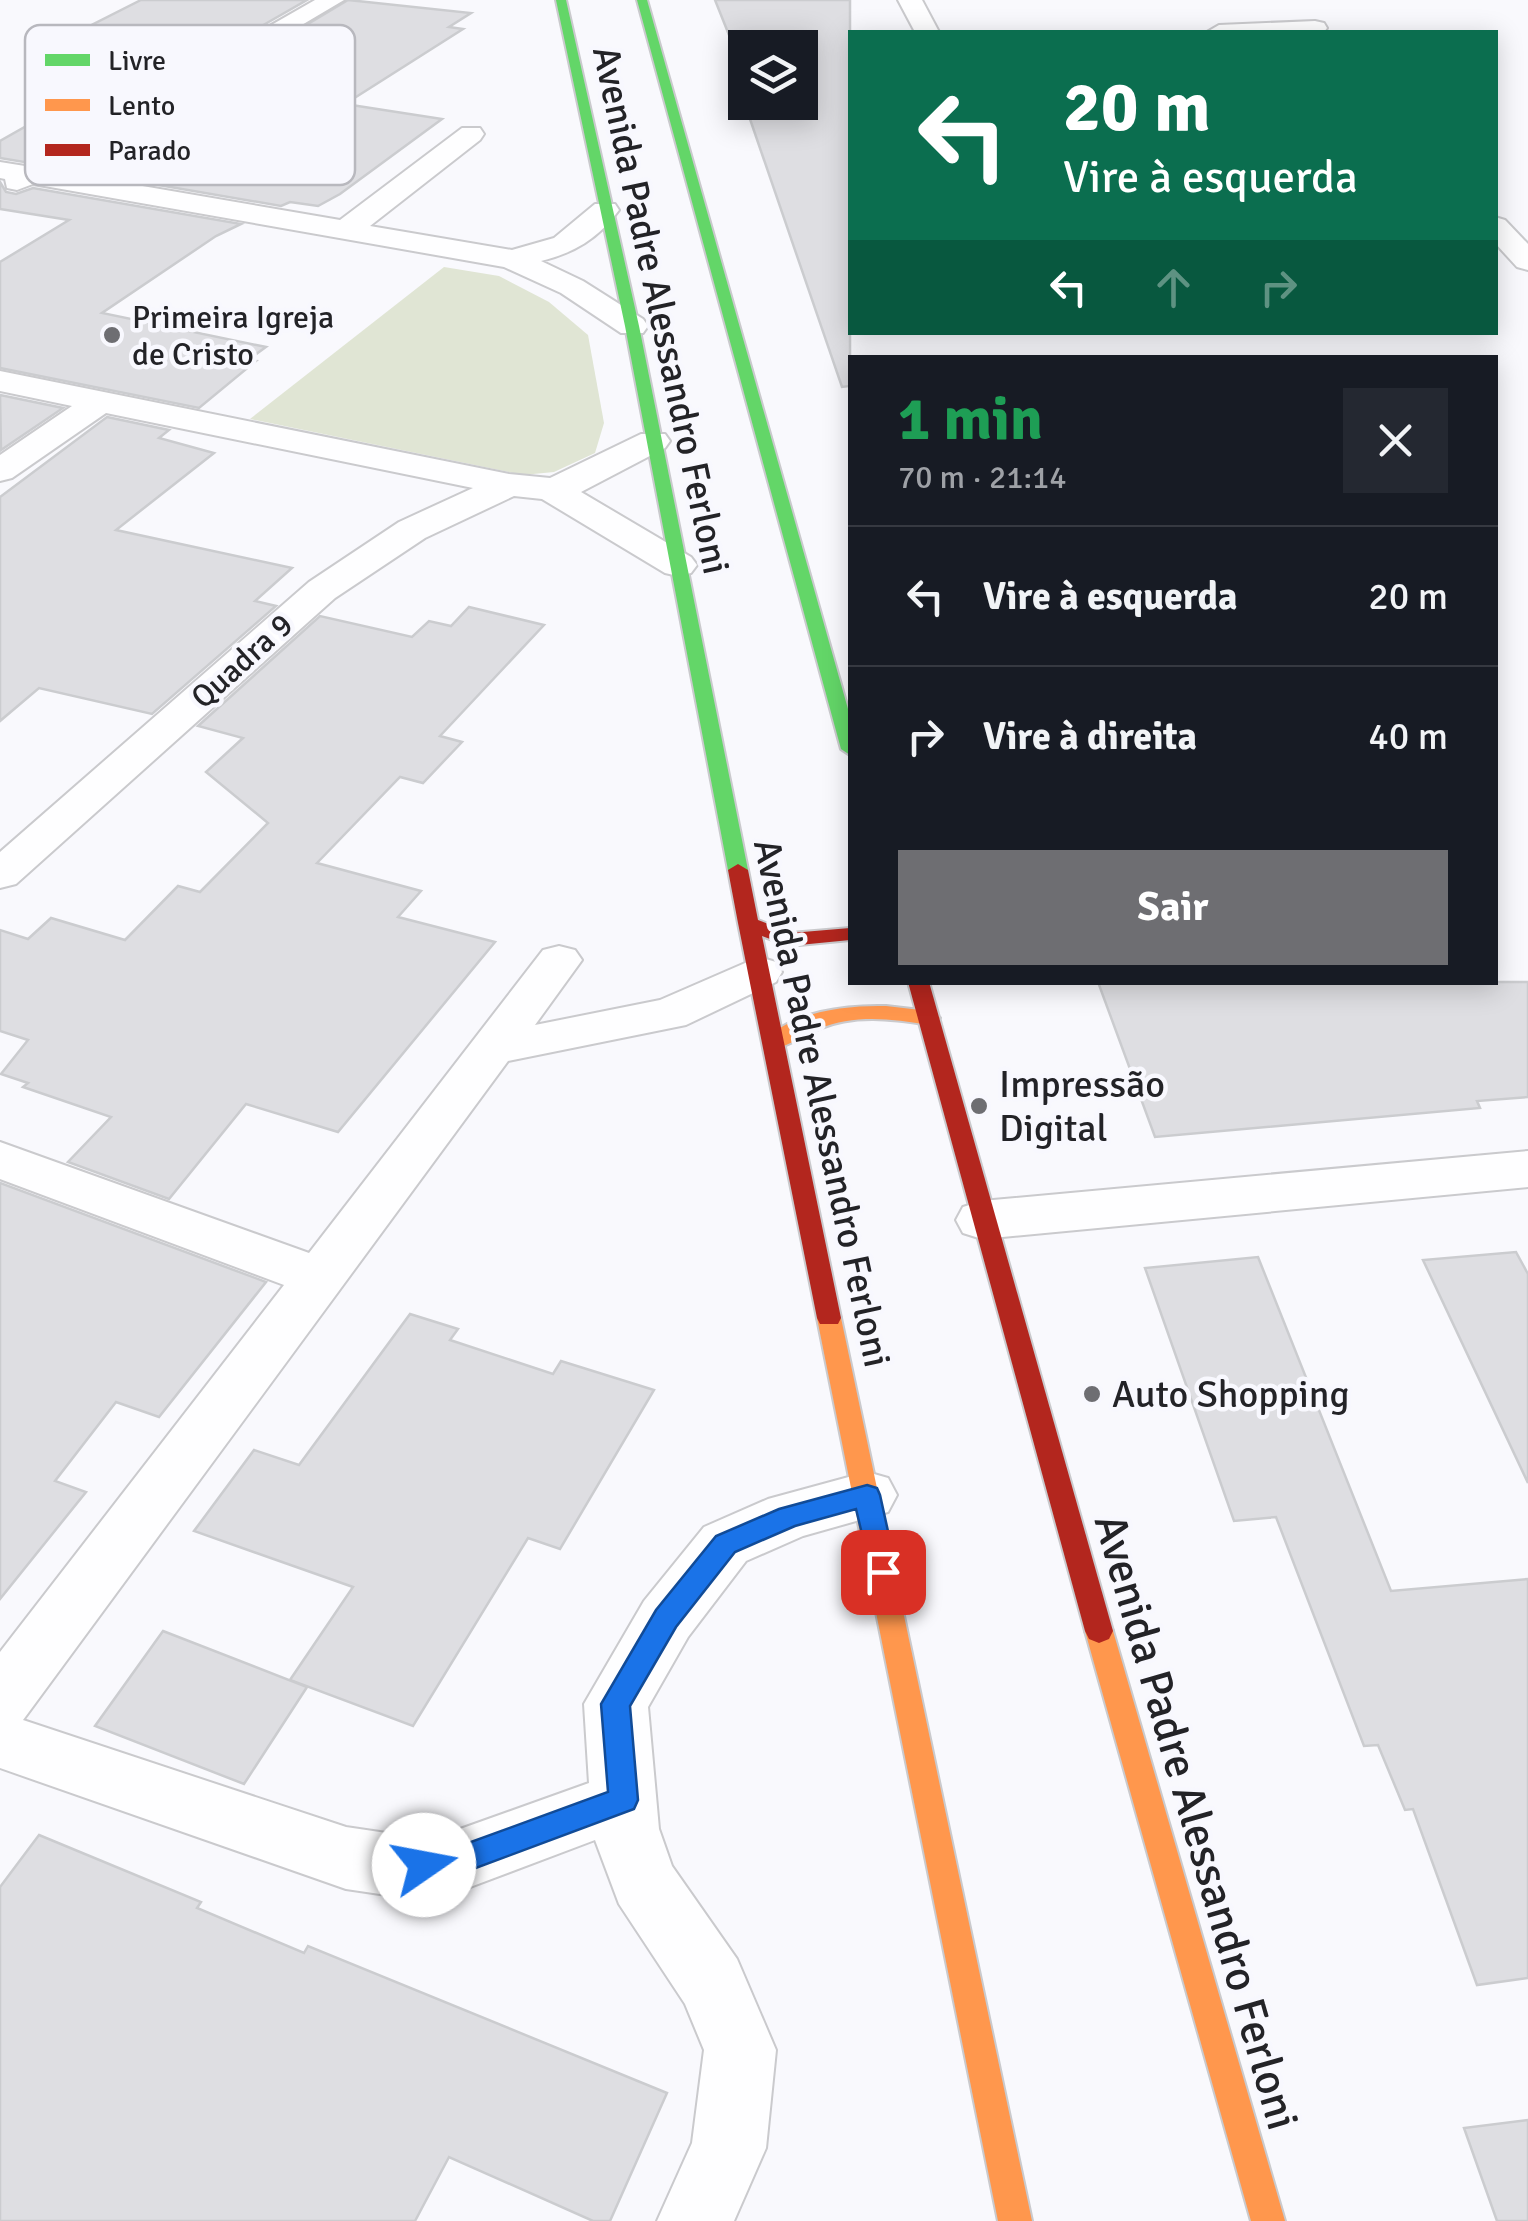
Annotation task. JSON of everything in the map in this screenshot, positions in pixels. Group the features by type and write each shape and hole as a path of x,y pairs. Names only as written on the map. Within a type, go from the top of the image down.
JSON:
{"main road":[{"name":"Avenida Padre Alessandro Ferloni","path":"561,0 632,326 748,923 1016,2221"},
{"name":"Avenida Padre Alessandro Ferloni","path":"642,0 848,742"},
{"path":"748,923 789,940 848,934"},
{"name":"Avenida Padre Alessandro Ferloni","path":"919,985 982,1220 1268,2221"},
{"path":"775,1042 812,1018 851,1009 890,1010 929,1018"}],"street":[{"path":"289,25 332,0"},
{"path":"910,0 925,30"},
{"path":"1288,0 1316,30"},
{"path":"346,230 471,134"},
{"path":"0,170 25,175"},
{"path":"0,192 25,179"},
{"path":"83,185 512,259 572,288 632,326"},
{"path":"512,259 566,247 605,210"},
{"path":"1498,231 1523,272"},
{"path":"0,381 509,485 551,490 578,482 654,441"},
{"path":"0,471 101,401"},
{"name":"Quadra 9","path":"0,875 322,590 412,530 509,485"},
{"path":"551,490 678,565"},
{"path":"0,1700 559,960"},
{"path":"491,1049 669,1014 696,1006 759,972"},
{"path":"0,1160 318,1277"},
{"path":"982,1220 1528,1170"},
{"path":"696,2221 729,2148 740,2050 712,1983 642,1882 625,1828 616,1704 666,1619 725,1544 789,1516 867,1495"},
{"path":"0,1740 346,1858 400,1866 449,1864 623,1800"}],"green space":[{"path":"444,267 499,276 549,302 588,335 604,423 595,453 554,472 523,475 250,419"}],"building":[{"path":"141,0 307,0 263,25 92,25"},
{"path":"348,0 471,13 449,27 463,29 355,98 355,25 306,25"},
{"path":"715,0 850,0 850,355 848,386 842,387 750,120 818,120 818,30 728,32"},
{"path":"355,106 442,119 355,183"},
{"path":"25,127 25,161 0,158 0,141"},
{"path":"0,182 6,192 16,194 33,188 241,224 216,236 102,313 266,347 248,360 256,361 199,408 0,368 0,262 69,220 0,209"},
{"path":"159,185 352,185 318,206 290,202 281,206"},
{"path":"0,395 63,408 1,450"},
{"path":"107,417 169,430 159,438 214,453 116,530 292,568 255,601 276,606 152,714 39,688 0,721 0,497"},
{"path":"469,607 544,625 440,736 462,742 423,783 400,777 317,863 421,891 398,917 495,942 338,1132 246,1104 169,1199 68,1162 111,1117 23,1087 28,1083 1,1074 28,1040 0,1031 0,930 28,939 51,918 125,940 178,886 200,892 268,823 206,772 243,738 198,726 320,616 412,637 429,621 451,626"},
{"path":"1528,982 1528,1097 1477,1101 1480,1108 1155,1137 1099,985"},
{"path":"0,1183 266,1282 159,1417 116,1402 55,1481 86,1492 0,1599"},
{"path":"1516,1252 1528,1274 1528,1483 1423,1260"},
{"path":"1258,1257 1391,1591 1528,1579 1528,1978 1477,1985 1413,1809 1405,1810 1378,1745 1364,1746 1276,1517 1234,1521 1145,1268"},
{"path":"410,1314 458,1329 450,1340 553,1374 561,1361 654,1390 560,1549 528,1538 413,1726 290,1680 353,1587 194,1531 254,1450 299,1465"},
{"path":"163,1631 307,1687 244,1784 95,1726"},
{"path":"39,1835 201,1902 197,1908 304,1953 308,1946 667,2093 610,2221 593,2221 449,2157 415,2221 0,2221 0,1887"},
{"path":"1528,2120 1528,2221 1497,2221 1464,2128"}],"traffic: fast":[{"path":"561,0 632,326 738,870"},
{"path":"642,0 848,742"}],"traffic: slow":[{"path":"775,1042 814,1023 849,1014 886,1012 929,1018"},
{"path":"829,1318 1015,2221"},
{"path":"1099,1631 1268,2221"}],"traffic: jam":[{"path":"738,870 829,1318"},
{"path":"748,923 789,940 848,934"},
{"path":"919,985 1099,1631"}],"place":[{"name":"Primeira Igreja de Cristo","path":"112,335"},
{"name":"Impressão Digital","path":"979,1106"},
{"name":"Auto Shopping","path":"1092,1394"}],"route":[{"path":"424,1865 449,1864 623,1800 616,1704 666,1619 725,1544 789,1516 867,1495 883,1572"}]}
